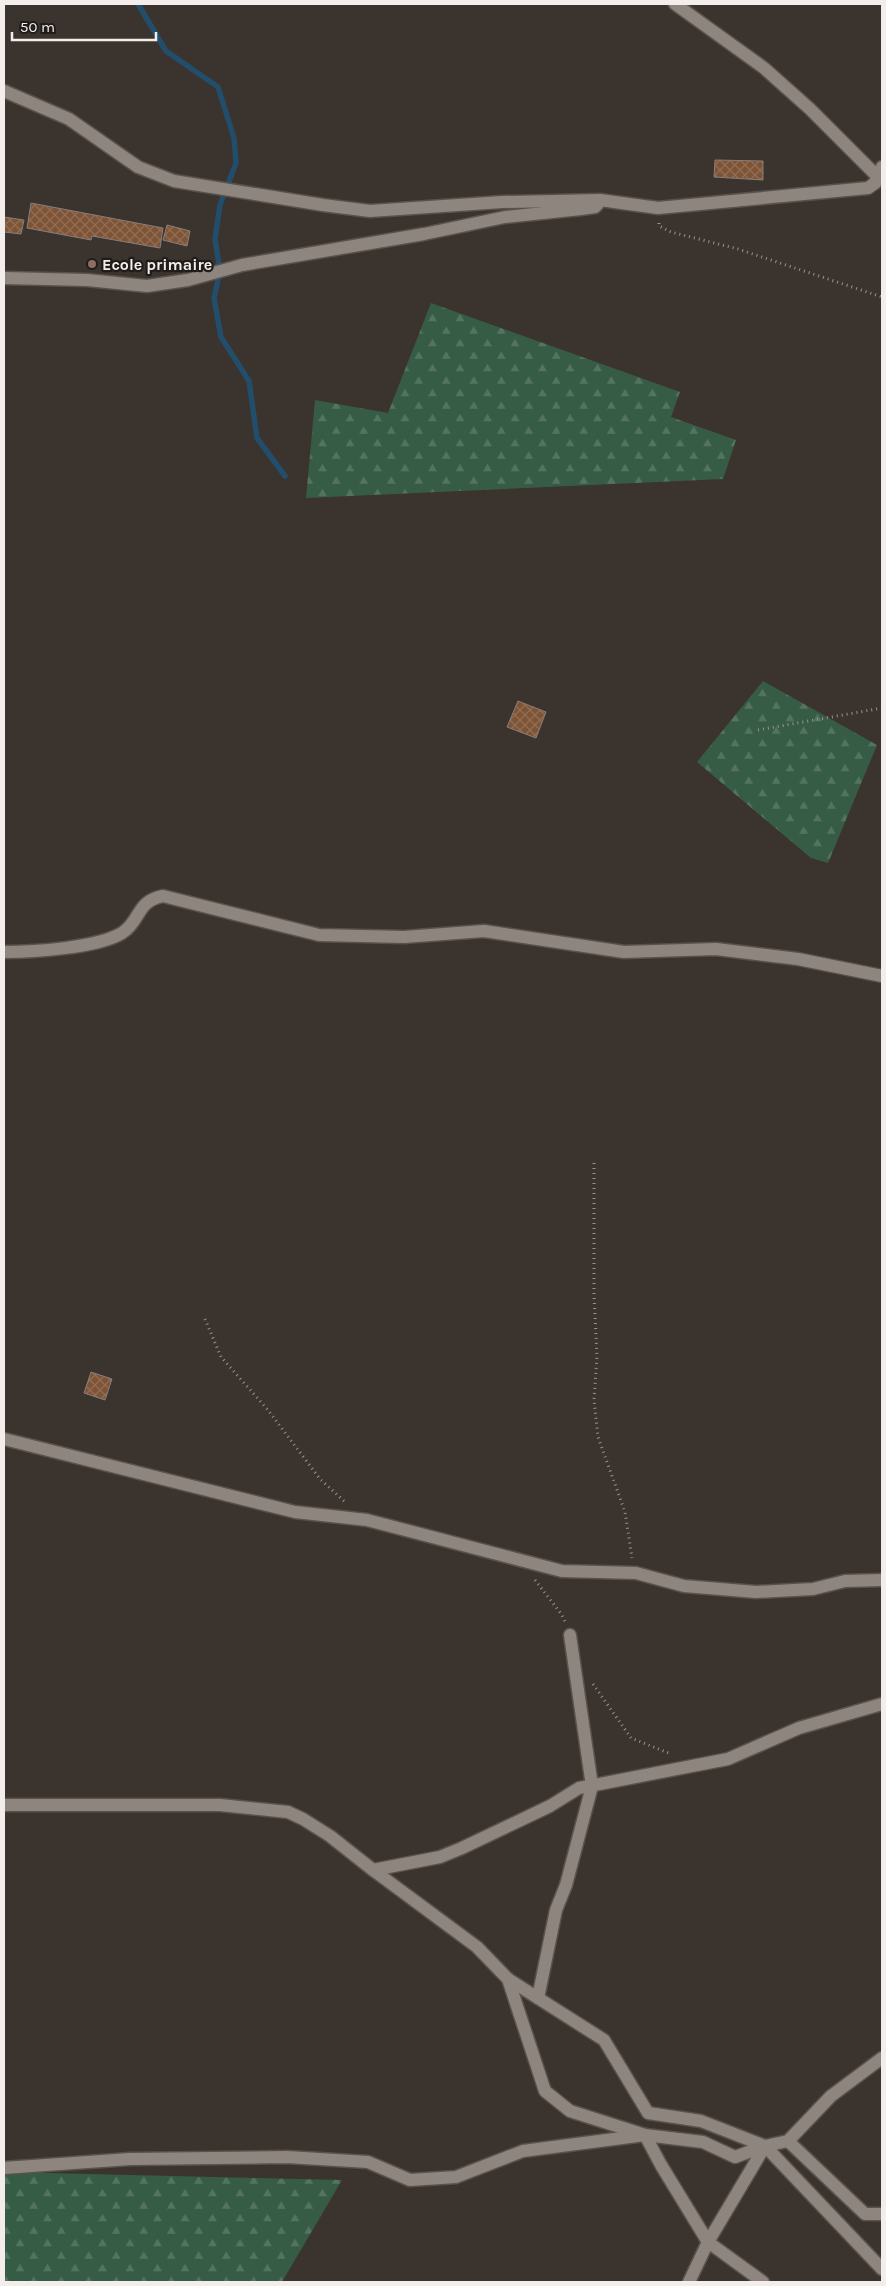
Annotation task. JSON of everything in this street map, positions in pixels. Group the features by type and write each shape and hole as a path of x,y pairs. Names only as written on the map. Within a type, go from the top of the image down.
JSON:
{"street":[{"path":"675,4 764,68 810,109 875,174 877,177 875,183"},
{"path":"4,91 69,119 138,167 174,181 323,205 370,210 502,202 600,200 658,208 871,187 875,183 882,167"},
{"path":"4,278 87,280 147,286 188,280 242,265 424,234 505,217 595,207 600,200"},
{"path":"4,952 31,952 94,942 120,934 128,928 144,904 152,898 164,896 319,935 404,937 484,931 624,952 716,949 798,959 882,976"},
{"path":"4,1439 295,1512 366,1520 562,1571 636,1573 684,1586 756,1592 813,1589 845,1581 882,1580"},
{"path":"538,1998 556,1910 566,1885 592,1786 570,1635"},
{"path":"373,1870 440,1857 550,1806 579,1788 728,1759 799,1728 882,1704"},
{"path":"4,1805 220,1805 288,1812 303,1819 330,1836 477,1947 508,1979 604,2040 648,2113 700,2121 765,2146 882,2269"},
{"path":"508,1979 545,2091 570,2111 645,2135 703,2142 735,2156 788,2141 830,2096 882,2058"},
{"path":"4,2168 130,2159 287,2157 368,2162 410,2180 456,2177 523,2151 645,2135"},
{"path":"645,2135 708,2242 763,2282"},
{"path":"788,2141 865,2214 882,2214"},
{"path":"689,2282 708,2242 765,2146"}],"path":[{"path":"658,208 659,226 671,232 738,249 882,297"},
{"path":"758,730 882,708"},
{"path":"594,1163 594,1296 597,1356 594,1400 598,1437 625,1512 629,1547 636,1573"},
{"path":"206,1319 221,1357 268,1410 320,1479 346,1503"},
{"path":"517,1559 562,1615 570,1635"},
{"path":"588,1676 632,1738 699,1764"}],"green space":[{"path":"431,303 680,392 671,417 736,440 723,479 306,498 315,400 388,413"},
{"path":"763,681 877,745 828,863 811,858 697,762"},
{"path":"4,2172 342,2180 282,2282 4,2282"}],"building":[{"path":"715,160 763,161 763,180 714,177"},
{"path":"31,203 163,228 160,248 92,236 91,240 27,228"},
{"path":"4,217 24,220 21,234 4,232"},
{"path":"167,225 190,231 187,246 163,240"},
{"path":"518,701 546,712 536,738 507,727"},
{"path":"91,1372 112,1379 105,1400 84,1393"}],"waterway":[{"path":"138,4 166,51 218,87 234,138 236,163 220,205 215,239 220,271 214,298 221,337 249,381 257,438 285,476"}],"place":[{"name":"Ecole primaire","path":"92,264"}]}
